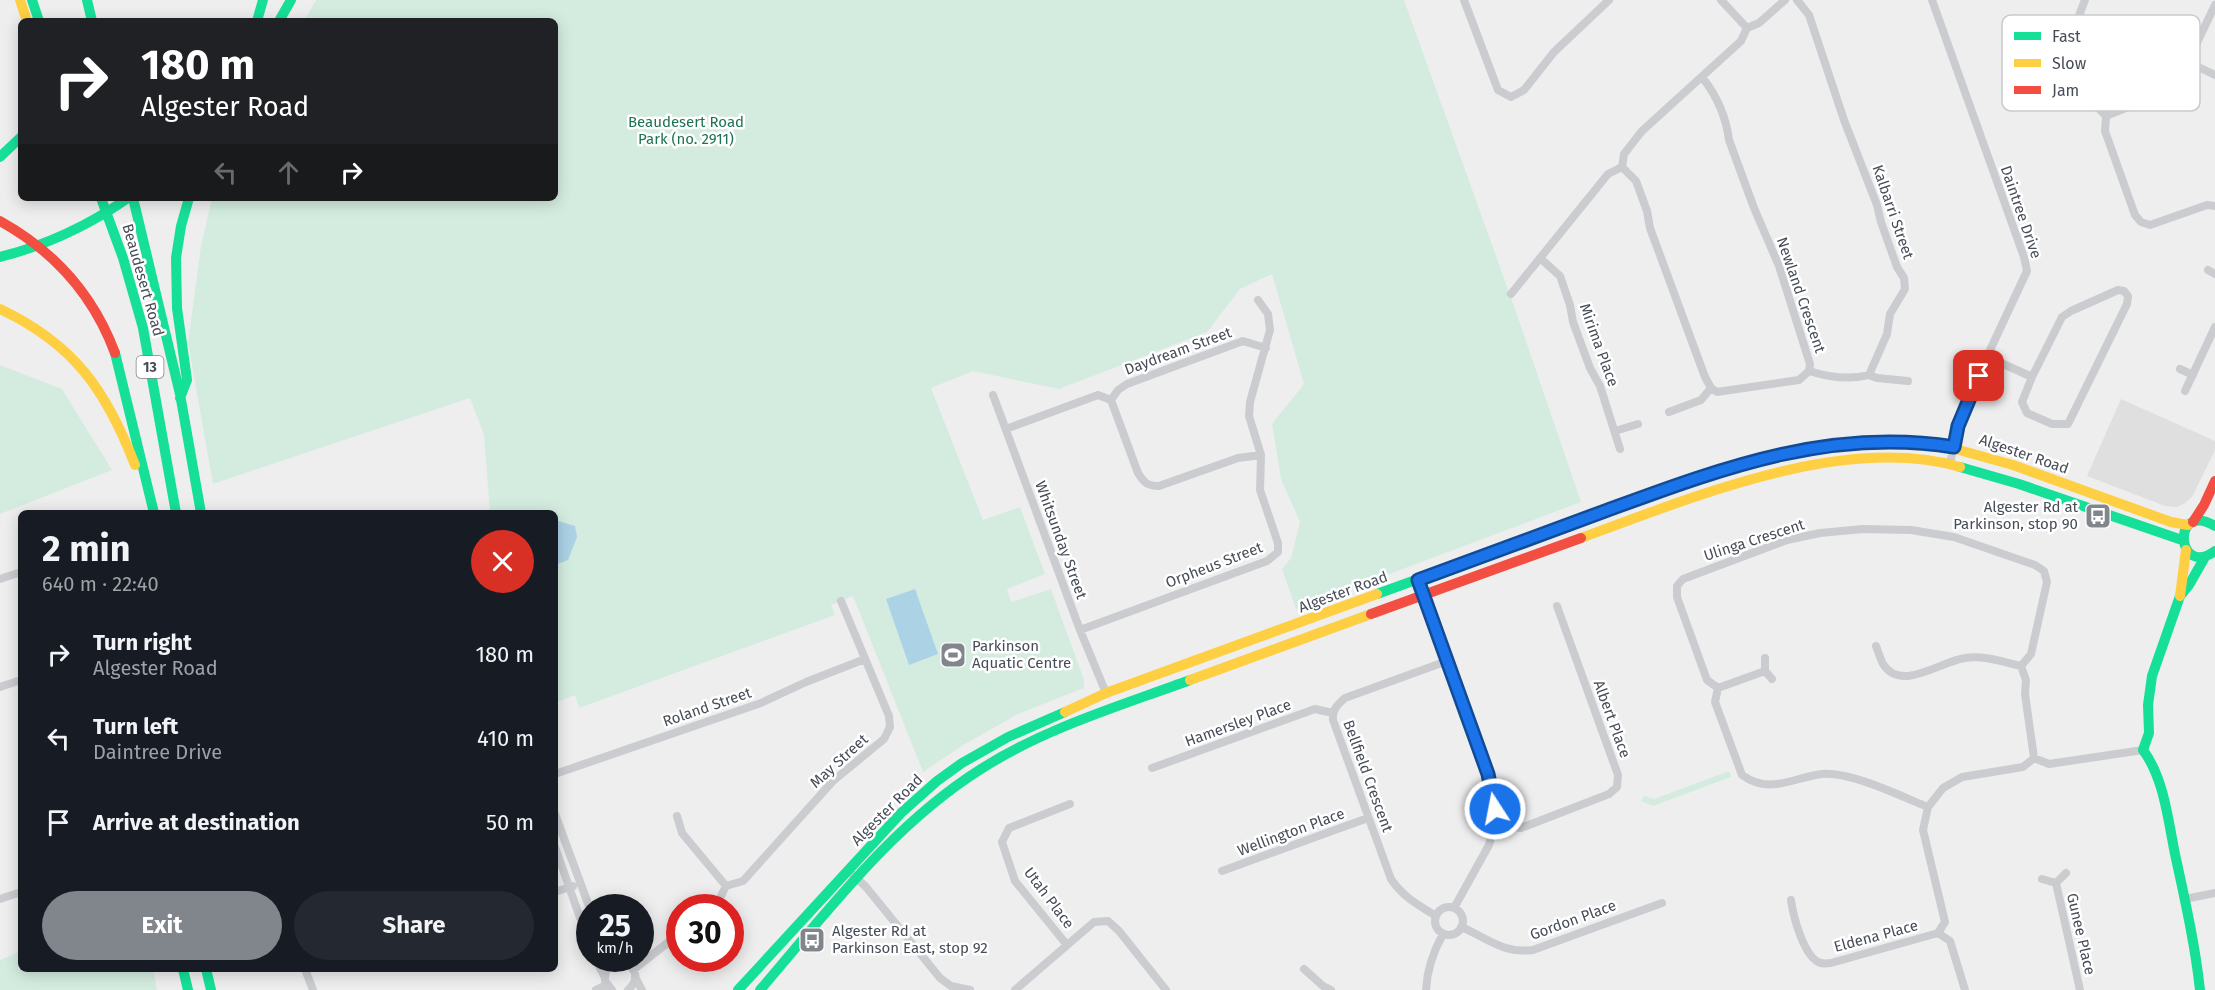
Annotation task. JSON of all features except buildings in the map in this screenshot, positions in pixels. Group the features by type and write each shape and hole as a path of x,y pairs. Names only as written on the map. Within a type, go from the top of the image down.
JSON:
{"main road":[{"path":"20,0 26,18"},
{"path":"32,0 38,18"},
{"path":"87,0 91,18"},
{"path":"258,18 263,0"},
{"path":"281,18 291,0"},
{"path":"0,157 18,140"},
{"name":"Beaudesert Road","path":"102,201 143,328 175,510"},
{"path":"0,257 63,236 132,201"},
{"name":"Beaudesert Road","path":"132,201 180,398 196,473 201,510"},
{"path":"180,398 187,380 177,308 176,258 188,201"},
{"path":"0,221 20,232 50,255 79,286 96,313 110,343 153,510"},
{"path":"0,309 54,340 91,377 122,428 139,477 149,490"},
{"name":"Algester Road","path":"738,990 901,813 937,781 962,763 1008,736 1106,693 1712,473 1823,446 1872,441 1908,442 1954,447 2013,465 2171,522 2190,523 2203,520 2215,526"},
{"name":"Algester Road","path":"760,990 858,879 922,813 980,769 1009,752 1050,732 1113,708 1668,506 1774,473 1837,460 1876,457 1950,464 2010,481 2184,545 2194,556 2213,552"},
{"path":"2181,596 2184,545 2182,535 2204,506 2215,481"},
{"path":"2200,990 2196,951 2155,768 2143,750 2148,739 2148,705 2152,676 2181,596 2213,552"},
{"path":"1106,693 1113,708"},
{"path":"184,972 188,990"},
{"path":"207,972 211,990"}],"street":[{"path":"1464,0 1498,90 1511,97 1524,90 1554,52 1609,0"},
{"path":"1721,0 1747,28"},
{"path":"1622,167 1624,154 1642,131 1741,40 1747,28 1759,23 1785,0"},
{"name":"Kalbarri Street","path":"1797,0 1809,15 1844,120 1878,205 1881,222 1897,267 1904,279 1905,290 1890,314 1887,334 1869,375"},
{"name":"Daintree Drive","path":"1932,0 2027,270 1970,395 1958,426 1950,464"},
{"path":"2079,15 2085,0"},
{"path":"2200,34 2215,4"},
{"path":"2200,68 2215,75"},
{"name":"Newland Crescent","path":"1702,77 1716,95 1750,199 1782,276 1810,364 1809,371 1799,380 1718,392 1710,388"},
{"path":"2101,111 2106,116 2105,131 2135,215 2141,222 2150,225 2207,205 2215,206"},
{"path":"2106,116 2118,111"},
{"path":"1511,294 1608,174 1622,167"},
{"path":"1622,167 1636,181 1647,211 1650,228 1710,388 1701,400 1669,412"},
{"name":"Mirima Place","path":"1540,258 1560,276 1570,304 1573,322 1599,386 1620,449"},
{"path":"2118,290 2124,291 2127,304 2068,424 2052,424 2027,413 2022,402 2032,377 2062,317 2118,290"},
{"name":"Orpheus Street","path":"1080,630 1267,561 1278,552 1278,543 1260,490 1261,455 1249,416 1250,402 1270,330 1268,314 1258,300"},
{"path":"2185,392 2215,327"},
{"name":"Daydream Street","path":"1111,400 1118,390 1127,384 1243,341 1266,348"},
{"path":"1988,357 2032,377"},
{"path":"2180,369 2193,375"},
{"path":"1809,371 1821,375 1858,378 1869,375 1908,381"},
{"name":"Whitsunday Street","path":"993,395 1080,630 1106,693"},
{"path":"1006,429 1098,395 1111,400 1138,473 1150,486 1160,486 1238,458 1261,455"},
{"path":"1615,431 1638,424"},
{"name":"Ulinga Crescent","path":"1718,688 1707,680 1677,597 1677,586 1683,579 1787,540 1820,533 1863,529 1911,530 1954,537 2036,565 2044,572 2047,582 2031,654 2021,666"},
{"path":"0,579 18,573"},
{"path":"1418,580 1488,774 1495,809 1495,825 1489,845 1454,908"},
{"name":"May Street","path":"722,894 726,886 743,881 833,781 884,739 890,727 889,716 841,601"},
{"name":"Albert Place","path":"1495,825 1521,828 1610,794 1617,787 1618,775 1557,606"},
{"path":"1876,646 1891,673 1903,676 1918,674 1963,658 1979,657 2021,666 2026,680 2025,694 2034,758"},
{"path":"1765,658 1765,671 1772,680"},
{"name":"Roland Street","path":"558,773 761,703 806,682 865,659"},
{"name":"Bellfield Crescent","path":"1436,916 1398,890 1391,879 1333,720 1333,713 1337,705 1345,698 1447,661"},
{"path":"1765,671 1718,688 1715,702 1742,775 1752,782 1766,786 1821,774 1833,774 1850,777 1928,807"},
{"path":"0,687 18,681"},
{"name":"Hamersley Place","path":"1152,768 1315,709 1333,713"},
{"path":"2034,758 2049,764 2143,750"},
{"path":"1965,990 1950,941 1938,933 1945,922 1923,830 1928,807 1942,788 1962,777 2023,767 2034,758"},
{"name":"Utah Place","path":"1067,945 1015,881 1002,842 1009,828 1070,804"},
{"path":"677,816 682,833 726,886"},
{"name":"Wellington Place","path":"1222,871 1368,818"},
{"path":"558,822 584,894"},
{"path":"558,855 576,905"},
{"path":"848,870 940,978 951,986 970,990"},
{"name":"Gunee Place","path":"2056,883 2066,873"},
{"name":"Gunee Place","path":"2042,879 2056,883"},
{"path":"558,891 580,883"},
{"name":"Gunee Place","path":"2056,883 2080,990"},
{"path":"0,899 18,893"},
{"path":"2185,898 2215,893"},
{"name":"Eldena Place","path":"1791,900 1794,919 1806,947 1813,958 1820,963 1831,963 1938,933"},
{"name":"Gordon Place","path":"1461,927 1508,950 1518,952 1533,950 1662,903"},
{"path":"1446,908 1454,908 1461,914 1461,927 1456,933 1443,934 1435,924 1436,916 1446,908"},
{"path":"1016,990 1094,922 1108,921 1119,931 1166,990"},
{"path":"1426,990 1427,974 1443,934"},
{"path":"628,990 632,986 634,973 666,945"},
{"path":"1304,969 1331,990"},
{"path":"306,972 313,990"},
{"path":"596,990 609,988 602,972"},
{"path":"604,976 606,972"},
{"path":"634,973 642,990"}],"shaded area":[{"path":"2121,399 2215,441 2215,450 2192,497 2185,503 2177,507 2165,506 2087,476"}],"green space":[{"name":"Beaudesert Road Park (no. 2911)","path":"316,0 1404,0 1514,306 1581,502 1296,609 1282,569 1291,558 1300,522 1281,479 1272,424 1304,384 1272,274 1240,289 1207,332 1059,389 973,371 931,388 983,520 1020,507 1045,574 1007,589 1011,602 1051,589 1084,680 1084,688 1018,714 965,744 923,772 853,596 831,605 835,615 579,708 575,695 558,702 558,510 490,510 484,435 470,398 213,484 188,343 201,246 211,201 558,201 558,18 306,18"},
{"path":"0,365 62,389 112,470 0,514"},
{"path":"1729,771 1731,777 1653,806 1641,801 1644,796 1654,799"},
{"path":"18,952 18,972 154,972 157,990 0,990 0,960"}],"water":[{"path":"558,521 575,526 577,537 568,560 558,564"},
{"path":"915,589 938,654 909,665 886,599"}],"traffic: fast":[{"path":"32,0 38,18"},
{"path":"87,0 91,18"},
{"path":"258,18 263,0"},
{"path":"281,18 291,0"},
{"path":"0,157 18,140"},
{"path":"102,201 123,258 143,328 175,510"},
{"path":"0,257 67,234 123,201"},
{"path":"134,201 180,394 200,510"},
{"path":"180,398 187,380 177,308 176,258 188,201"},
{"path":"115,353 153,510"},
{"path":"1377,594 1675,486 1763,459 1808,449 1853,443 1898,441 1941,445"},
{"path":"1960,467 2019,484 2182,540"},
{"path":"2215,526 2201,521 2191,523 2185,530 2184,539 2186,549 2192,555 2202,557 2215,551"},
{"path":"2200,990 2189,922 2161,786 2143,750 2149,733 2148,705 2152,676 2180,596 2205,557"},
{"path":"760,990 863,871 918,816 949,791 1005,754 1031,741 1083,719 1190,680"},
{"path":"738,990 901,813 937,781 962,763 1008,737 1065,712"},
{"path":"184,972 188,990"},
{"path":"207,972 211,990"}],"traffic: slow":[{"path":"20,0 26,18"},
{"path":"0,309 48,338 68,354 84,372 112,414 135,465"},
{"path":"1941,445 2013,465 2171,522 2188,525"},
{"path":"1581,538 1719,489 1818,464 1867,458 1915,459 1960,467"},
{"path":"2180,596 2186,550"},
{"path":"1065,712 1106,693 1377,594"},
{"path":"1190,680 1371,614"}],"traffic: jam":[{"path":"0,221 38,246 70,276 95,312 115,353"},
{"path":"2193,522 2215,481"},
{"path":"1371,614 1581,538"}],"place":[{"name":"Algester Rd at Parkinson, stop 90","path":"2098,516"},
{"name":"Parkinson Aquatic Centre","path":"953,655"},
{"name":"Algester Rd at Parkinson East, stop 92","path":"812,940"}],"route":[{"path":"1495,809 1488,774 1418,580 1712,473 1796,451 1872,441 1954,447 1958,426 1979,376"}]}
